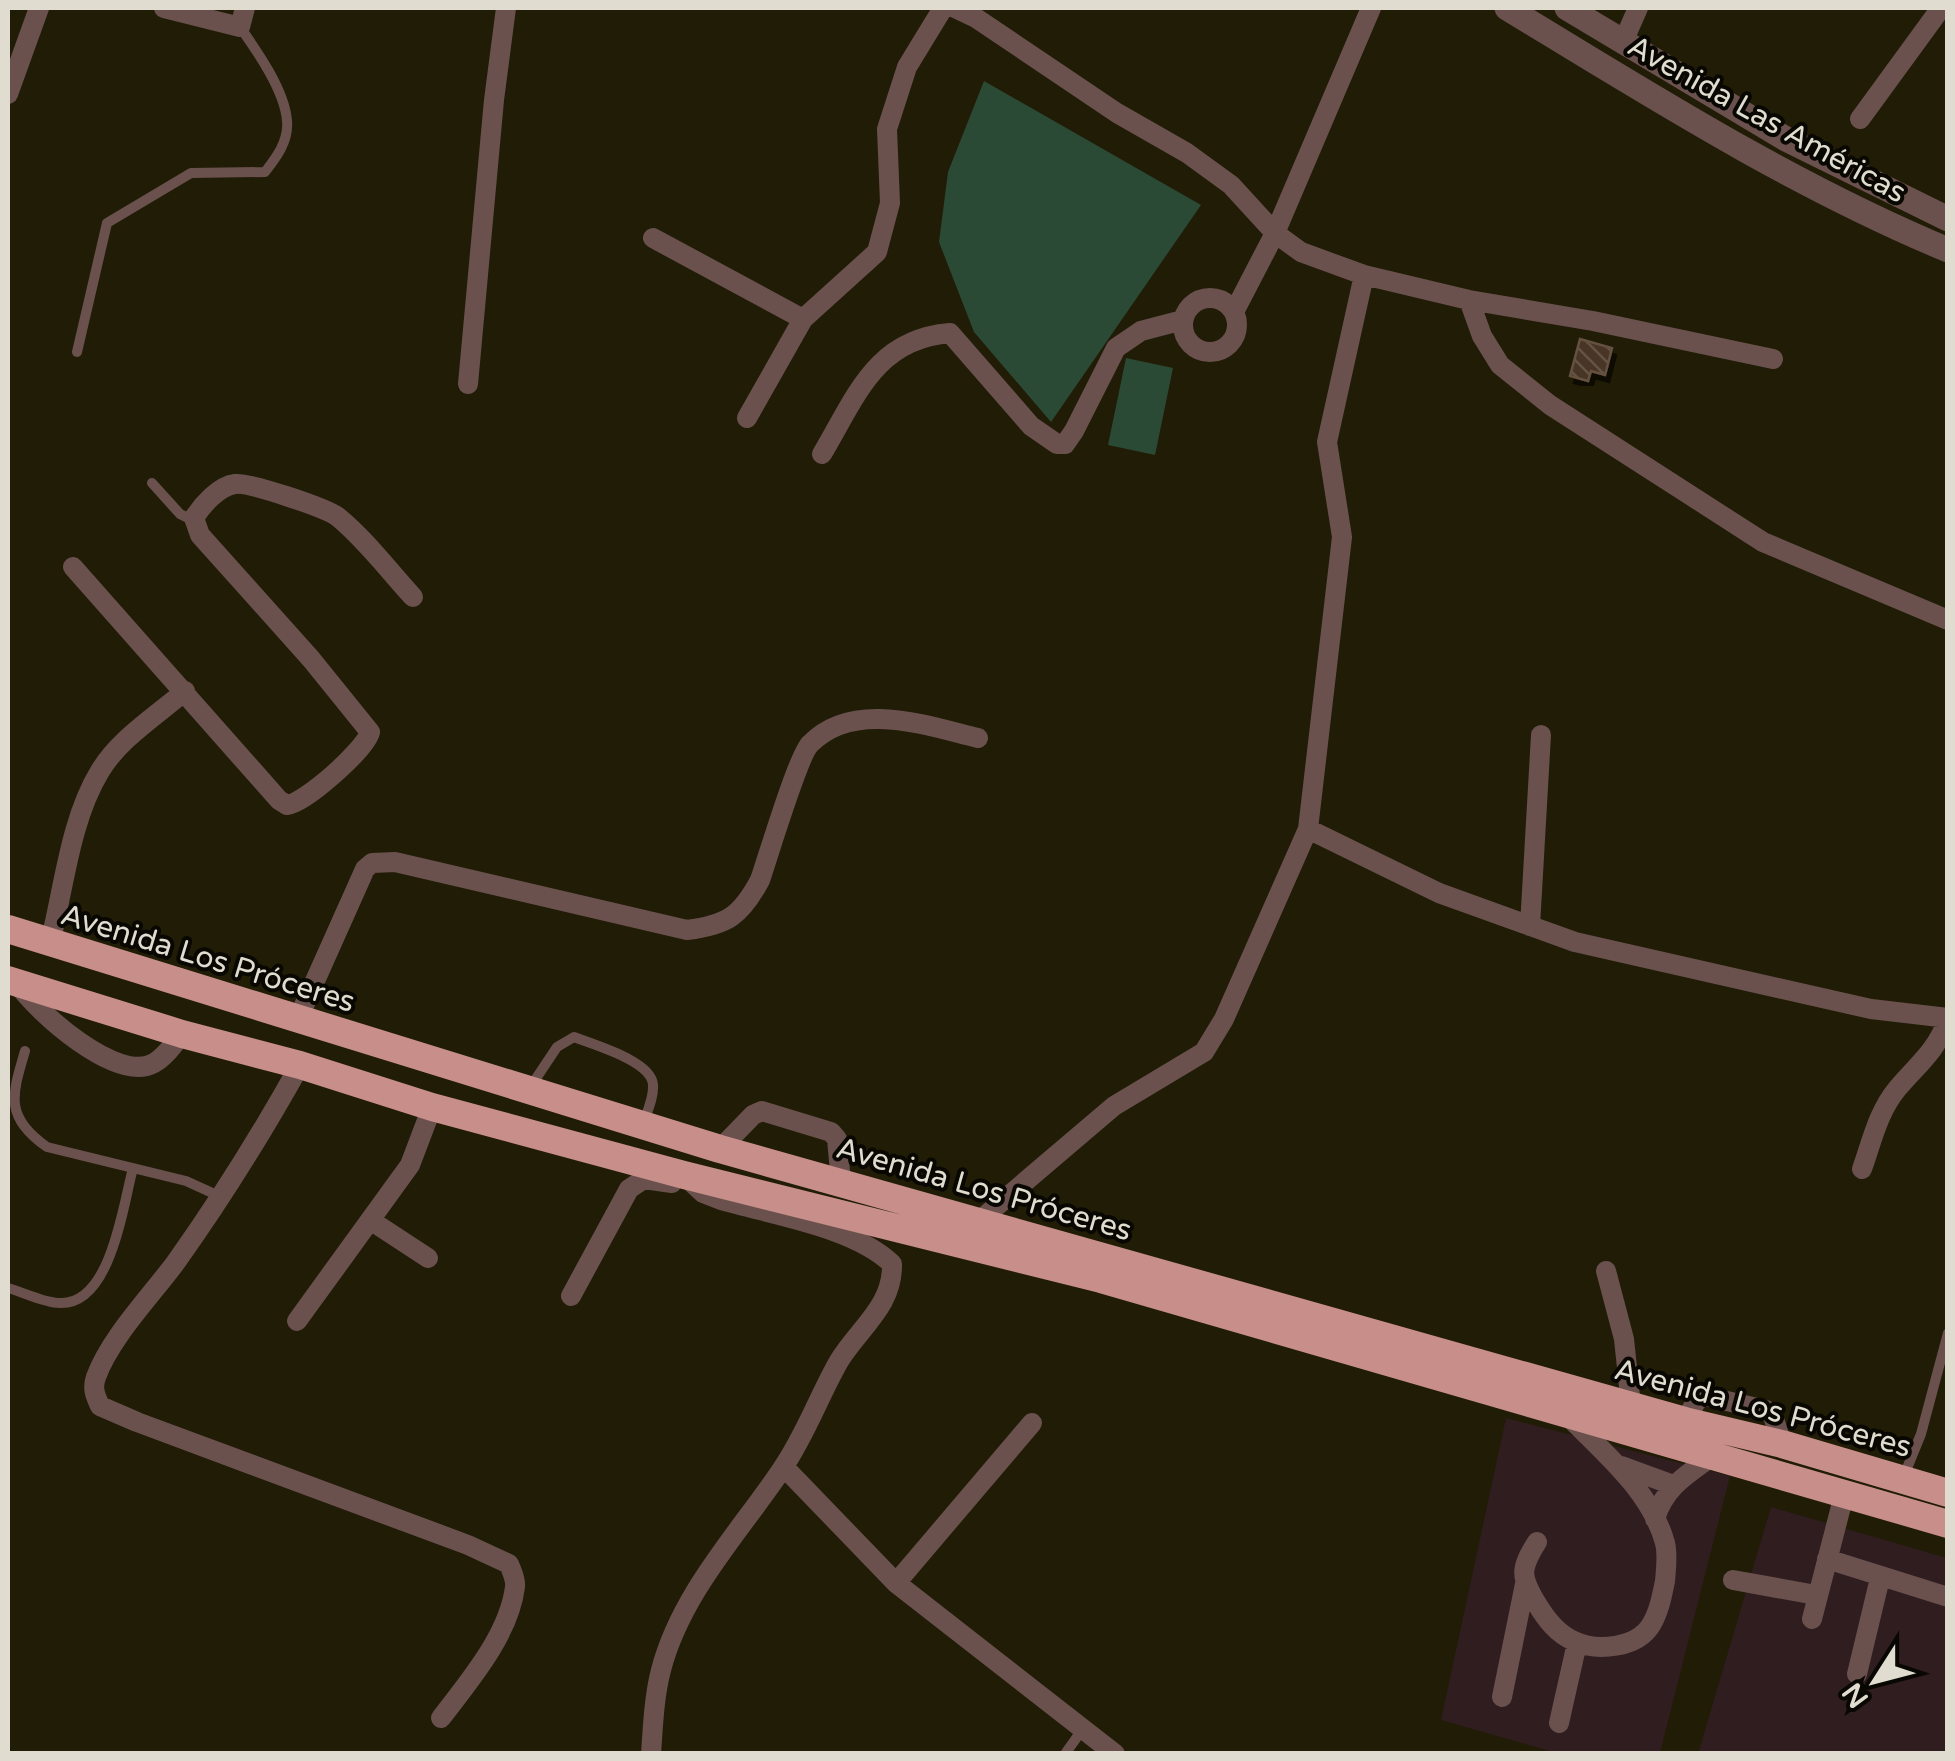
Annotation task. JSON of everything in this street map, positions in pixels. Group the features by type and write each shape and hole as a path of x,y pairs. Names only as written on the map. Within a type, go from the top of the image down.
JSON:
{"highway":[{"name":"Avenida Los Próceres","path":"8,930 720,1149 1948,1492"},
{"name":"Avenida Los Próceres","path":"12,982 688,1180 1101,1279 1948,1524"}],"street":[{"path":"8,94 39,8"},
{"path":"164,8 242,17"},
{"path":"468,384 506,8"},
{"path":"747,418 802,319 877,252 890,202 888,128 907,67 943,8"},
{"path":"955,8 977,12 1117,113 1187,153 1231,185 1275,233 1301,252 1364,276 1773,360"},
{"path":"1234,312 1219,300 1200,300 1186,312 1182,330 1200,351 1219,352 1228,347 1237,331 1234,312 1275,233 1371,8"},
{"name":"Avenida Las Américas","path":"1507,8 1747,152 1948,250"},
{"name":"Avenida Las Américas","path":"1567,8 1786,139 1948,219"},
{"path":"1623,42 1638,8"},
{"path":"1860,119 1941,8"},
{"path":"653,238 802,319"},
{"path":"979,1221 1114,1106 1204,1052 1224,1019 1308,829 1342,537 1328,442 1364,276"},
{"path":"1469,300 1482,336 1500,365 1550,405 1764,542 1948,620"},
{"path":"822,454 874,366 924,335 950,333 1031,426 1056,444 1064,444 1116,348 1141,331 1182,320"},
{"path":"73,567 287,805 303,798 360,749 369,736 365,723 200,534 194,522 203,505 224,488 238,484 315,505 350,528 413,597"},
{"path":"50,943 78,826 100,771 137,731 184,691"},
{"path":"298,1019 372,863 395,862 688,930 717,926 749,901 760,880 807,746 850,722 880,718 978,738"},
{"path":"1530,926 1541,735"},
{"path":"1308,829 1439,892 1574,942 1871,1009 1948,1018 1934,1050 1880,1115 1862,1169"},
{"path":"12,982 83,1045 107,1059 135,1068 154,1064 182,1034"},
{"path":"300,1065 258,1140 96,1375 93,1390 100,1406 468,1544 509,1564 516,1582 506,1620 474,1675 441,1718"},
{"path":"297,1321 410,1165 432,1108"},
{"path":"720,1149 762,1110 830,1132 837,1139 841,1182"},
{"path":"571,1296 630,1189 644,1179 688,1180 721,1200 842,1235 878,1250 892,1264 892,1280 883,1305 841,1358 784,1467 723,1548 676,1628 660,1672 652,1754"},
{"path":"370,1220 428,1258"},
{"path":"1606,1271 1624,1339 1630,1406"},
{"path":"1525,1584 1546,1619 1576,1643 1600,1647 1620,1645 1650,1628 1662,1598 1666,1545 1655,1519 1634,1484 1565,1412"},
{"path":"896,1584 1032,1423"},
{"path":"1655,1519 1661,1500 1673,1485 1711,1457"},
{"path":"1614,1464 1673,1485"},
{"path":"784,1467 896,1584 1115,1754"},
{"path":"1812,1619 1844,1495"},
{"path":"1502,1697 1525,1584 1524,1564 1537,1542"},
{"path":"1827,1559 1948,1598"},
{"path":"1857,1674 1880,1578"},
{"path":"1733,1580 1816,1595"},
{"path":"1559,1723 1576,1643"}],"lane":[{"path":"78,352 107,223 191,173 265,172 280,153 288,122 242,17"},
{"path":"152,484 180,514 194,522"},
{"path":"527,1091 557,1047 574,1037 643,1065 651,1075 654,1084 643,1125"},
{"path":"25,1051 12,1094 15,1111 30,1135 47,1146 186,1181 220,1196"},
{"path":"8,1288 60,1304 81,1298 96,1286 105,1270 133,1168"},
{"path":"1903,1479 1948,1333"},
{"path":"1066,1754 1082,1730"}],"shaded area":[{"path":"1506,1418 1730,1476 1660,1753 1557,1753 1441,1720"},
{"path":"1771,1507 1947,1558 1947,1753 1698,1754"}],"green space":[{"path":"984,81 1201,205 1051,422 974,332 939,242 948,172"},
{"path":"1126,358 1173,368 1155,455 1108,445"}],"building":[{"path":"1580,339 1612,348 1605,375 1591,371 1588,381 1570,376"}]}
